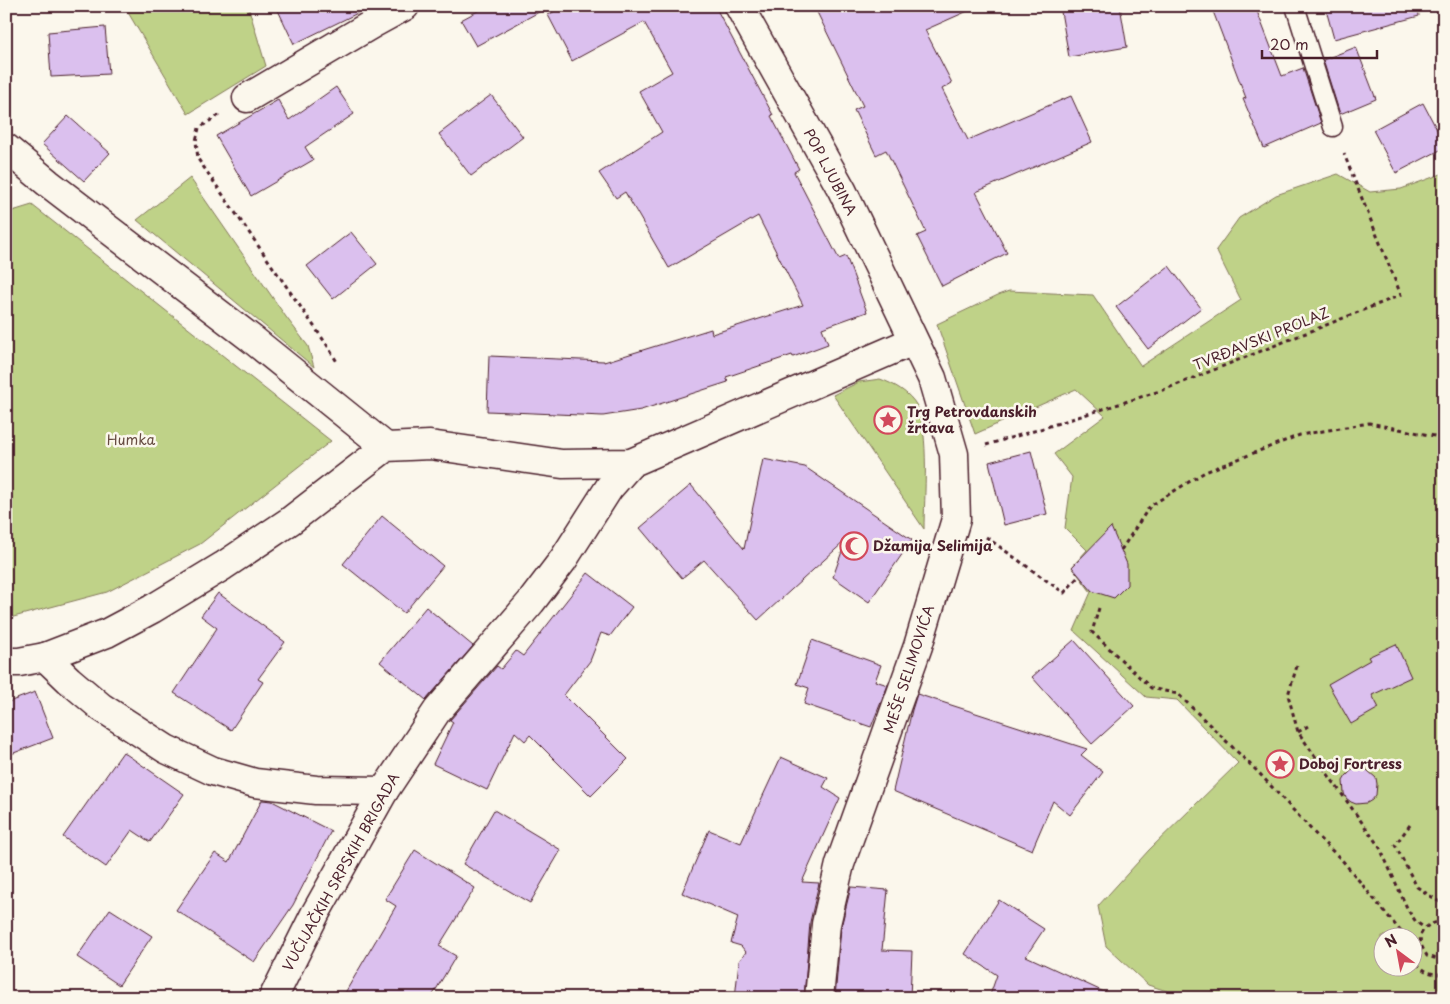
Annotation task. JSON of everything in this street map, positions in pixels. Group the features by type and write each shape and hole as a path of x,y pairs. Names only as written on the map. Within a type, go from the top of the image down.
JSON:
{"street":[{"path":"247,98 405,6"},
{"name":"POP LJUBINA","path":"739,6 842,190 913,341"},
{"path":"6,148 48,183 252,339 386,447"},
{"path":"6,662 19,662 45,657 107,633 152,609 223,566 290,521 386,447 430,445 562,464 631,463 913,341"},
{"name":"MEŠE SELIMOVIĆA","path":"818,998 826,924 840,864 918,646 956,518 954,454 932,378 913,341"},
{"name":"VUČIJAČKIH SRPSKIH BRIGADA","path":"273,998 315,914 384,791 437,711 530,602 563,560 609,488 631,463"},
{"path":"45,657 68,680 101,707 166,749 213,771 255,782 316,790 384,791"}],"lane":[{"path":"1295,6 1333,127"}],"path":[{"path":"247,98 199,128 196,141 198,159 342,370"},
{"name":"TVRĐAVSKI PROLAZ","path":"954,454 1166,389 1401,296 1333,127"},
{"path":"1121,550 1150,506 1205,472 1300,435 1369,424 1444,438"},
{"path":"956,518 1064,593 1079,576"},
{"path":"1099,608 1092,632 1150,688 1178,694 1259,773 1342,860 1396,926"},
{"path":"1298,666 1288,695 1298,732 1380,848 1408,910 1416,922 1424,928"},
{"path":"1298,732 1308,726"},
{"path":"1410,825 1395,845 1417,888 1444,905"},
{"path":"1444,921 1434,922 1424,928 1421,934 1421,943 1427,956 1444,960"},
{"path":"1422,968 1427,972 1444,974"}],"green space":[{"path":"120,6 248,6 266,66 188,114 126,9"},
{"path":"1444,173 1444,998 1189,998 1148,985 1106,946 1098,906 1149,850 1238,763 1177,700 1146,697 1074,631 1091,592 1072,567 1087,550 1065,528 1072,477 1054,454 1105,416 1076,389 975,434 937,324 1009,291 1093,295 1141,366 1241,300 1216,250 1239,218 1276,195 1338,174 1370,192 1401,189"},
{"path":"190,178 308,346 314,367 137,220"},
{"name":"Humka","path":"32,205 331,441 200,544 107,592 6,619 6,213"},
{"path":"880,379 896,386 910,397 917,406 921,418 925,449 924,529 833,395 859,382"}],"building":[{"path":"276,6 372,6 294,44"},
{"path":"487,6 550,6 476,46 461,20"},
{"path":"564,6 715,6 773,115 771,116 799,169 794,172 839,259 846,256 867,312 822,328 828,344 793,357 792,355 726,377 728,382 641,410 603,416 487,411 489,356 604,362 711,329 712,334 803,305 758,216 669,268 625,192 616,198 599,173 662,132 639,91 672,72 644,22 572,61 548,15"},
{"path":"814,6 979,6 925,30 952,83 942,89 968,140 1071,96 1092,142 976,192 1007,253 942,286 917,236 926,232 886,150 876,155 854,110 863,106"},
{"path":"1060,6 1120,6 1127,47 1069,57"},
{"path":"1211,6 1255,6 1282,76 1303,68 1321,123 1264,148 1243,99 1246,98"},
{"path":"1325,6 1418,6 1419,16 1334,39"},
{"path":"105,27 109,74 51,77 48,32"},
{"path":"1356,47 1376,99 1340,114 1323,60"},
{"path":"336,87 354,114 305,147 313,160 251,196 216,136 278,100 289,120"},
{"path":"491,95 523,137 471,176 439,134"},
{"path":"1423,103 1444,143 1444,148 1396,173 1373,130"},
{"path":"68,116 110,153 84,181 42,144"},
{"path":"351,232 377,264 333,299 307,266"},
{"path":"1169,266 1201,308 1148,349 1116,307"},
{"path":"1031,451 1047,514 1004,525 989,462"},
{"path":"763,459 805,467 912,540 869,602 833,577 846,540 758,620 704,560 682,578 640,528 691,485 744,549"},
{"path":"382,516 443,566 404,613 343,564"},
{"path":"1111,527 1127,564 1127,585 1114,598 1092,591 1072,567"},
{"path":"588,573 632,607 610,636 601,633 590,661 564,695 628,759 591,796 530,735 525,741 515,732 487,790 433,764 453,722 450,720 497,666 501,669 516,651 523,656"},
{"path":"218,593 285,642 258,679 263,682 231,730 174,693 217,628 201,616"},
{"path":"426,607 473,646 426,700 380,662"},
{"path":"812,640 881,665 875,681 888,685 871,727 804,704 809,688 797,684"},
{"path":"1074,640 1134,706 1092,744 1032,677"},
{"path":"1396,644 1411,677 1372,695 1379,708 1351,724 1328,684 1370,660 1368,657"},
{"path":"35,692 53,738 6,756 6,703"},
{"path":"917,694 1087,749 1081,755 1103,772 1070,815 1053,801 1032,850 893,791"},
{"path":"123,752 184,794 150,842 132,830 106,867 63,837"},
{"path":"781,757 828,778 823,787 840,798 802,882 819,883 810,922 804,998 735,998 739,961 746,952 741,946 731,943 738,917 682,893 709,830 741,843"},
{"path":"1354,768 1367,770 1376,778 1376,795 1367,803 1356,804 1351,802 1344,793 1343,781"},
{"path":"262,800 272,801 331,831 293,905 254,962 176,910 215,853 229,862"},
{"path":"494,810 561,850 530,903 463,864"},
{"path":"415,850 475,888 439,946 456,956 431,998 342,998 396,906 385,899"},
{"path":"851,887 888,890 882,950 912,951 910,998 835,998 841,927"},
{"path":"999,900 1044,929 1026,956 1117,998 989,998 997,975 965,954"},
{"path":"110,909 152,936 119,985 77,957"}],"place":[{"name":"Trg Petrovdanskih žrtava","path":"888,420"},
{"name":"Džamija Selimija","path":"854,546"},
{"name":"Doboj Fortress","path":"1280,764"}]}
